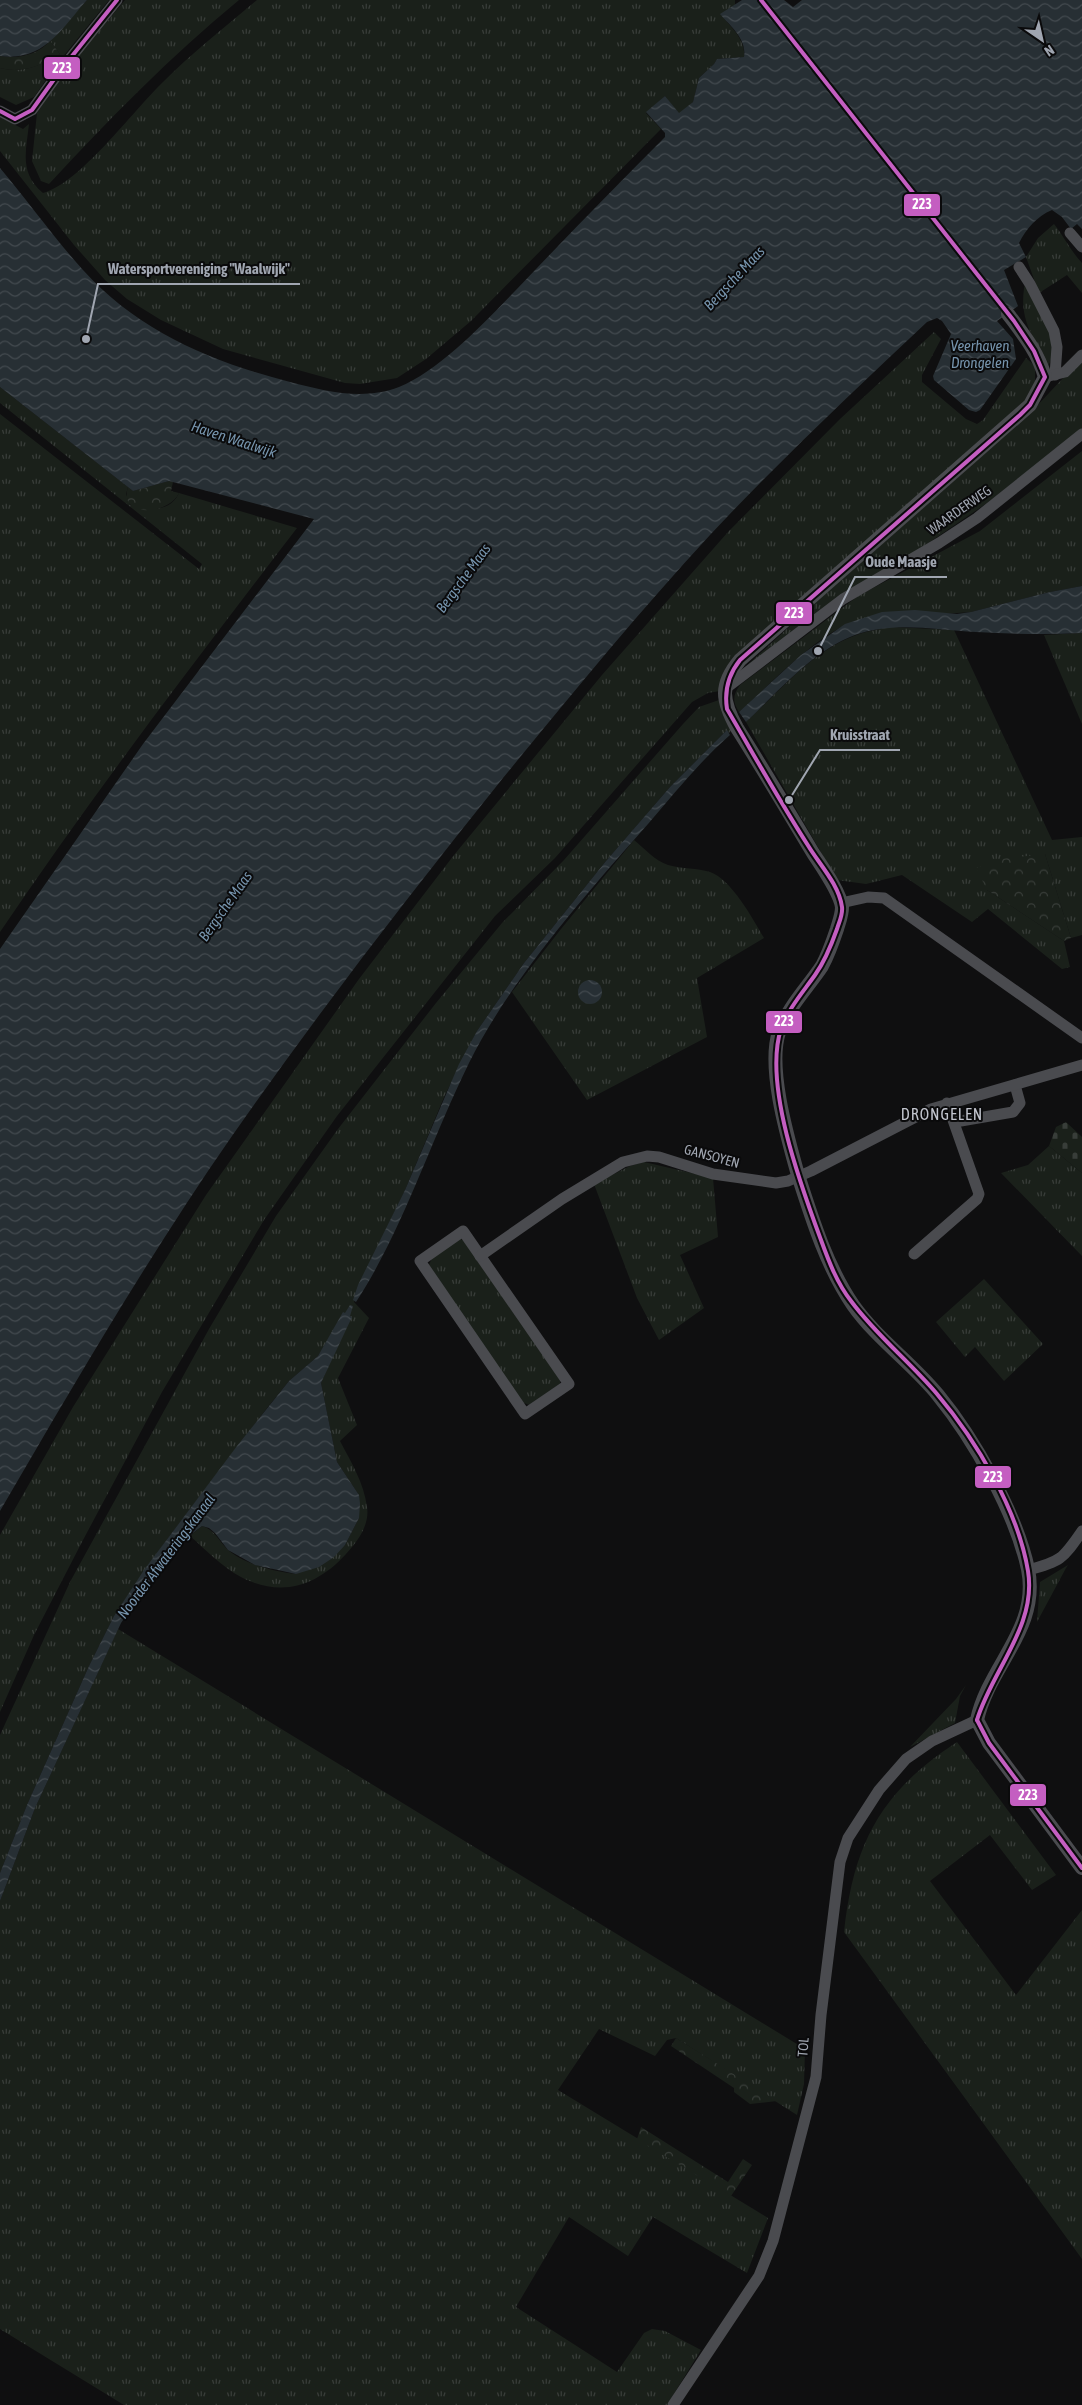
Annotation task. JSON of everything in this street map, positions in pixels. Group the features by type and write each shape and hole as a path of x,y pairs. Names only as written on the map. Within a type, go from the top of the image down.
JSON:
{"street":[{"path":"0,111 15,119 32,110 60,70 117,0"},
{"path":"1070,233 1082,247"},
{"path":"1019,267 1054,331 1056,347 1050,376 1030,405 740,660 731,671 725,689 727,709 841,903 840,920 823,964 783,1023 776,1044 779,1097 798,1175 830,1264 844,1289 876,1332 937,1394 959,1423 988,1471 1020,1538 1028,1570 1030,1597 1022,1627 986,1691 977,1720 989,1743 1082,1868"},
{"path":"1008,314 1032,346 1041,364 1050,376"},
{"path":"1050,376 1065,372 1082,355"},
{"name":"WAARDERWEG","path":"725,689 844,599 939,543 977,518 1082,434"},
{"path":"841,903 868,897 884,898 1082,1038"},
{"name":"GANSOYEN","path":"480,1256 562,1199 623,1162 637,1157 659,1157 713,1174 776,1183 811,1171 931,1109 1082,1065"},
{"path":"955,1122 1013,1112 1020,1104 1015,1085"},
{"path":"914,1254 977,1199 979,1194 947,1103"},
{"path":"463,1231 480,1256 569,1384 525,1414 420,1261 463,1231"},
{"path":"1028,1570 1055,1563 1070,1548 1082,1531"},
{"name":"TOL","path":"673,2405 759,2276 773,2241 816,2076 821,2015 840,1862 848,1838 879,1790 906,1759 932,1741 977,1720"}],"green space":[{"path":"87,0 109,0 57,64 34,97 16,105 0,97 0,68 8,70 24,69 39,65 60,54 50,41"},
{"path":"125,0 239,0 141,89 49,184 41,181 32,161 37,113 64,73"},
{"path":"257,0 735,0 735,5 721,15 740,39 743,45 744,57 717,59 699,78 693,102 679,114 665,96 646,113 661,129 471,321 426,359 397,378 360,384 345,383 223,349 161,320 127,299 105,280 74,245 0,151 0,117 23,129 29,124 26,161 30,178 43,193 57,187 89,162 173,72"},
{"path":"50,41 60,54 39,65 24,69 8,70 0,68 0,56 14,57 27,55 39,50"},
{"path":"1054,224 1082,263 1082,293 1067,275 1039,293 1026,257 1038,238"},
{"path":"1025,283 1047,324 1051,336 1052,357 1048,366 1032,335 1025,316 1023,295"},
{"path":"934,332 941,339 922,375 922,382 966,419 977,424 983,420 1026,358 1035,366 1035,382 1031,395 767,632 720,691 708,693 692,702 555,858 495,916 337,1116 264,1220 162,1392 34,1635 0,1712 0,1535 73,1407 206,1195 359,979 454,855 602,675 728,532 840,419"},
{"path":"1082,360 1082,429 987,503 741,671 816,602 1022,421"},
{"path":"0,387 128,487 126,494 130,505 144,508 164,507 175,500 179,493 297,528 108,778 0,932 0,414 199,569 202,564 0,403"},
{"path":"1082,451 1082,586 971,612 859,620 828,635 812,647 780,673 739,712 734,698 740,685 858,596 980,531"},
{"path":"169,481 173,482 171,491 179,493 174,500 165,506 146,510 137,509 130,505 127,497 128,487 133,491"},
{"path":"892,627 954,630 1052,840 1082,837 1082,935 1071,938 1045,854 987,890 1064,941 1070,967 1062,969 988,909 972,922 902,875 866,884 837,880 746,722 796,674 824,652 838,643 859,634"},
{"path":"1082,633 1082,724 1044,635"},
{"path":"719,700 734,727 729,733 726,731 670,787 606,861 524,963 477,1031 445,1095 405,1190 359,1286 354,1302 369,1318 338,1378 357,1425 340,1441 363,1490 367,1507 367,1520 358,1539 335,1565 311,1581 298,1585 270,1587 234,1573 190,1536 202,1526 210,1530 227,1549 242,1559 270,1569 296,1574 345,1545 359,1518 359,1495 337,1462 321,1383 350,1317 345,1313 318,1356 289,1381 267,1408 168,1538 114,1616 89,1666 27,1805 0,1873 0,1735 70,1582 209,1329 276,1216 338,1129 436,1003 502,923 564,860 699,707"},
{"path":"634,840 663,863 710,872 718,876 741,901 764,938 697,978 707,1037 587,1100 512,992"},
{"path":"1045,854 1071,938 1064,941 987,890 976,868 1000,859"},
{"path":"1066,1122 1082,1137 1082,1173 1049,1146 1056,1127"},
{"path":"1049,1146 1082,1173 1082,1256 1001,1173 1028,1165"},
{"path":"644,1162 713,1178 718,1237 680,1255 704,1308 659,1340 637,1298 594,1184 630,1166"},
{"path":"460,1239 463,1240 560,1380 560,1384 529,1405 522,1402 429,1265 432,1258"},
{"path":"984,1279 1043,1344 1004,1381 975,1347 965,1357 936,1322"},
{"path":"1068,1565 1066,1568 1037,1622 1040,1582"},
{"path":"118,1629 805,2049 804,2084 797,2115 676,2038 667,2040 655,2056 599,2029 558,2090 768,2218 747,2273 653,2217 628,2256 569,2217 516,2307 617,2372 644,2333 652,2329 665,2331 701,2350 667,2405 124,2405 0,2329 0,1901 35,1808"},
{"path":"966,1685 960,1696 955,1723 910,1747 956,1699"},
{"path":"957,1742 1056,1875 1032,1890 990,1835 930,1881 1016,1995 1082,1910 1082,2259 844,1932 855,1871 864,1846 876,1822 890,1800 909,1780"},
{"path":"676,2038 777,2101 750,2104 734,2092 734,2088 671,2046"},
{"path":"641,2127 728,2182 743,2159 752,2165 731,2196 637,2139"}],"water":[{"path":"0,0 87,0 60,32 40,49 15,57 0,56"},
{"path":"742,0 784,0 793,7 802,0 1082,0 1082,229 1077,224 1071,229 1062,217 1052,210 1037,219 1019,243 1026,257 1004,270 1018,306 997,321 1013,339 1016,359 980,410 976,412 969,410 934,380 933,376 951,334 942,321 937,318 927,322 736,507 683,564 605,655 503,778 399,910 297,1045 232,1136 141,1274 0,1511 0,949 143,744 314,519 169,481 133,491 0,387 0,168 62,245 104,292 152,327 205,354 232,365 290,382 344,393 358,394 385,391 399,387 417,378 454,351 490,317 665,137 665,133 646,112 665,96 679,113 693,102 699,78 717,59 744,57 741,39 720,14"},
{"path":"1082,586 1082,633 1015,634 900,627 870,631 855,635 824,651 796,673 746,722 739,712 801,655 845,624 882,612 915,610 957,614 971,612"},
{"path":"727,730 730,735 698,767 575,908 527,969 506,1000 469,1063 402,1216 373,1274 356,1302 353,1300 358,1285 405,1190 459,1064 477,1031 524,963 606,861 670,787"},
{"path":"590,980 595,981 601,987 601,997 595,1003 590,1004 585,1003 579,997 578,992 579,987 585,981"},
{"name":"Noorder Afwateringskanaal","path":"350,1305 353,1306 350,1316 352,1317 321,1383 337,1462 359,1495 359,1518 345,1545 334,1557 319,1567 296,1574 255,1565 228,1550 209,1528 202,1526 193,1533 149,1582 121,1623 35,1808 0,1901 0,1873 27,1805 89,1666 114,1616 144,1570 237,1446 289,1381 318,1356 343,1312 345,1313"}],"ferry route":[{"path":"761,0 1005,310"}],"transit line":[{"name":"223","path":"0,111 15,119 32,110 60,71 117,0"},
{"name":"223","path":"761,0 1014,321 1034,351 1045,377 1030,405 1020,415 740,660 732,671 726,695 727,709 788,813 833,883 842,907 841,918 828,953 819,970 788,1015 781,1029 777,1052 780,1106 804,1192 827,1256 842,1287 871,1325 937,1394 966,1432 1005,1500 1023,1548 1028,1571 1029,1591 1026,1610 1012,1647 984,1701 977,1720"},
{"name":"223","path":"977,1720 989,1743 1082,1868"}],"place":[{"name":"Watersportvereniging \"Waalwijk\"","path":"86,339"},
{"name":"Oude Maasje","path":"818,651"},
{"name":"Kruisstraat","path":"789,800"}],"district":[{"name":"DRONGELEN","path":"942,1114"}],"water label":[{"name":"Bergsche Maas","path":"734,278"},
{"name":"Veerhaven Drongelen","path":"980,354"},
{"name":"Haven Waalwijk","path":"234,439"},
{"name":"Bergsche Maas","path":"463,578"},
{"name":"Bergsche Maas","path":"225,906"}]}
